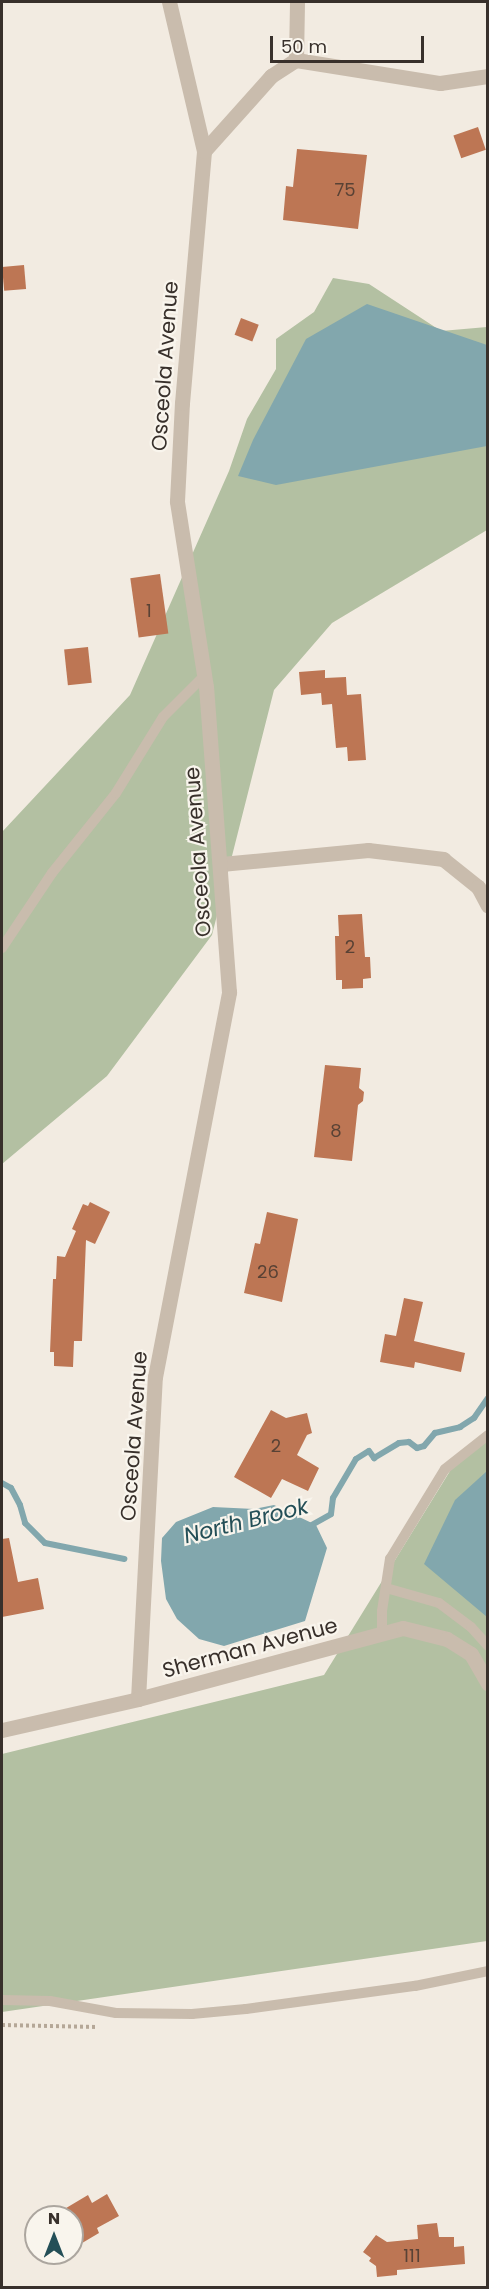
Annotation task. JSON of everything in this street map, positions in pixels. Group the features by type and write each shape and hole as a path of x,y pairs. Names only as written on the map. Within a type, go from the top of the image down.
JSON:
{"street":[{"name":"Osceola Avenue","path":"138,1699 155,1377 229,992 221,864 204,676 177,501 182,403 204,152 169,2"},
{"path":"296,60 297,2"},
{"path":"204,152 271,76 296,60 440,83 488,76"},
{"path":"221,864 368,850 443,859 478,887 488,906"},
{"name":"Sherman Avenue","path":"2,1730 138,1699 403,1628 447,1639 471,1654 488,1684"}],"lane":[{"path":"2,948 52,873 116,793 163,717 204,676"},
{"path":"382,1634 390,1559 445,1469 488,1435"},
{"path":"386,1588 439,1603 471,1628 488,1646"},
{"path":"2,2000 50,2001 116,2013 192,2014 415,1986 488,1971"}],"green space":[{"path":"333,278 369,284 441,331 487,327 487,530 332,623 274,690 212,935 107,1076 2,1164 2,832 130,695 229,471 247,419 276,369 276,339 314,312"},
{"path":"487,1438 487,1941 2,2012 2,1754 324,1675 463,1450"}],"water":[{"path":"367,304 487,345 487,446 276,485 238,476 253,440 306,339"},
{"path":"487,1471 487,1617 424,1564 455,1500"},
{"path":"274,1505 316,1525 327,1548 305,1621 224,1646 199,1639 177,1619 166,1599 161,1561 162,1538 176,1522 213,1507 254,1509"}],"building":[{"path":"478,127 486,150 461,158 453,135"},
{"path":"297,149 367,155 358,229 283,220 286,186 293,187"},
{"path":"24,265 26,289 4,291 2,267"},
{"path":"241,318 259,325 252,342 235,335"},
{"path":"160,574 168,633 139,638 130,578"},
{"path":"88,647 92,683 68,685 64,650"},
{"path":"325,670 325,678 346,677 347,695 361,694 366,760 348,761 347,747 336,748 332,704 322,705 321,693 301,695 299,672"},
{"path":"362,914 365,957 370,957 371,978 363,979 363,988 342,989 342,980 336,980 335,936 339,936 338,915"},
{"path":"325,1065 361,1068 359,1088 364,1092 363,1101 358,1105 352,1161 314,1157"},
{"path":"90,1202 110,1212 95,1244 86,1240 82,1341 74,1341 73,1367 54,1366 54,1352 50,1352 53,1279 56,1279 57,1256 65,1257 76,1231 72,1229 83,1204 88,1206"},
{"path":"267,1212 298,1219 282,1302 244,1293 255,1243 260,1244"},
{"path":"404,1298 423,1302 414,1341 465,1353 461,1372 415,1362 414,1368 380,1362 385,1334 396,1336"},
{"path":"271,1410 286,1418 307,1413 312,1433 307,1435 297,1455 319,1468 308,1491 282,1479 271,1498 234,1477"},
{"path":"9,1538 18,1582 38,1578 44,1609 2,1617 2,1539"},
{"path":"107,2194 119,2216 97,2228 99,2233 84,2242 84,2205 71,2205 88,2195 92,2203"},
{"path":"437,2223 439,2237 454,2237 454,2247 464,2246 465,2264 397,2270 397,2275 377,2277 376,2266 363,2252 376,2235 387,2242 418,2239 417,2225"}],"waterway":[{"name":"North Brook","path":"308,1527 331,1514 333,1498 356,1459 369,1451 374,1458 399,1443 409,1442 417,1448 424,1446 435,1433 460,1427 474,1418 488,1398"},
{"name":"North Brook","path":"2,1483 11,1488 20,1505 25,1523 45,1543 124,1559"}]}
